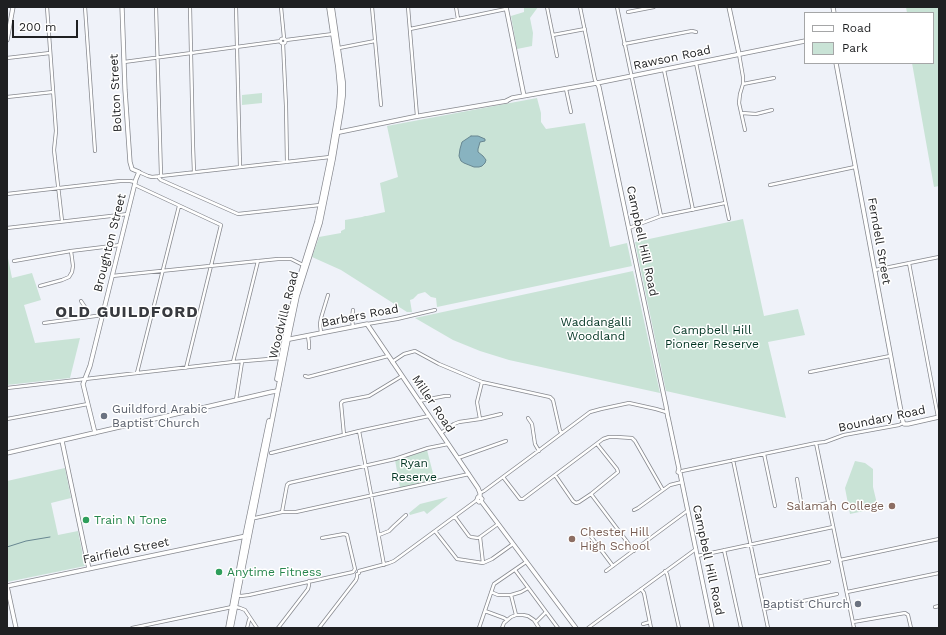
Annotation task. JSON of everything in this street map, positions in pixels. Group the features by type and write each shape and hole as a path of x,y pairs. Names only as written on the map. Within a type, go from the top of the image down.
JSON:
{"main road":[{"name":"Woodville Road","path":"247,536 264,459 288,321 305,263 320,223 333,159 340,89 331,7"},
{"name":"Woodville Road","path":"309,252 317,222 343,96 343,82 331,7"},
{"name":"Woodville Road","path":"231,628 247,536 276,391 305,263"},
{"name":"Woodville Road","path":"228,628 234,607"}],"street":[{"path":"7,40 13,7"},
{"path":"47,7 56,137 54,150 62,221"},
{"path":"85,7 95,151"},
{"name":"Bolton Street","path":"122,7 125,90 130,162 136,179"},
{"path":"156,7 159,178 238,214 320,205"},
{"path":"190,7 194,172"},
{"path":"236,7 240,167"},
{"path":"124,62 286,42 281,7"},
{"path":"372,7 381,105"},
{"path":"408,7 417,117"},
{"path":"456,7 458,19"},
{"path":"547,7 557,56"},
{"path":"580,7 595,80 597,83"},
{"path":"617,7 661,216"},
{"path":"628,12 654,7"},
{"path":"729,7 743,77 743,84 739,99 745,130"},
{"path":"410,29 507,8 524,96"},
{"path":"553,35 585,29"},
{"path":"624,44 692,31 696,32"},
{"path":"285,39 333,34"},
{"path":"338,48 375,41"},
{"name":"Rawson Road","path":"506,101 512,98 664,70 804,41"},
{"path":"282,42 287,162"},
{"path":"7,58 50,53"},
{"path":"696,63 729,219"},
{"name":"Ferndell Street","path":"836,64 903,423"},
{"path":"664,70 693,210"},
{"path":"743,84 774,78"},
{"name":"Campbell Hill Road","path":"597,83 629,228 668,418"},
{"path":"566,89 571,112"},
{"path":"7,97 53,92"},
{"name":"Rawson Road","path":"336,133 537,96 544,93"},
{"path":"515,100 524,96 537,96"},
{"path":"742,113 756,114 772,110"},
{"path":"7,194 330,157"},
{"path":"770,186 856,167"},
{"path":"136,179 178,206 221,225 186,368"},
{"name":"Broughton Street","path":"95,433 83,385 90,366 136,179"},
{"path":"629,228 661,216 725,203"},
{"path":"137,373 178,206"},
{"path":"7,228 128,214"},
{"path":"14,261 71,251 120,245"},
{"path":"40,286 69,277 74,266 71,251"},
{"path":"874,270 939,257"},
{"path":"112,276 258,261 288,259 305,263"},
{"path":"233,362 258,261"},
{"path":"909,263 938,417"},
{"path":"321,333 321,318 328,295"},
{"path":"81,301 85,307 83,317"},
{"path":"353,310 353,327"},
{"name":"Barbers Road","path":"288,339 397,319 435,310"},
{"path":"44,323 103,315"},
{"name":"Miller Road","path":"366,324 469,474 478,488 479,498 575,628"},
{"path":"308,336 309,348"},
{"path":"392,362 404,354 415,351 439,364 482,382 552,398 560,431 562,433"},
{"path":"305,376 388,356"},
{"path":"810,372 890,356"},
{"path":"7,388 86,378 281,358"},
{"path":"236,400 242,362"},
{"path":"344,435 341,403 343,401 369,396 402,376"},
{"path":"480,419 478,402 482,382"},
{"path":"7,453 276,391"},
{"path":"419,401 449,396"},
{"path":"656,409 663,408 665,402"},
{"name":"Campbell Hill Road","path":"665,402 712,628"},
{"path":"236,595 249,595 358,569 359,571 394,561 455,517 479,498 484,491 590,412 629,403 666,412"},
{"path":"7,419 88,404"},
{"path":"441,433 459,422 501,414"},
{"path":"271,452 429,416"},
{"name":"Boundary Road","path":"680,471 829,441 844,435 903,423 908,424 938,417"},
{"path":"528,418 532,424 535,444 539,450"},
{"path":"359,431 384,565"},
{"path":"503,477 520,499 523,499 603,439 617,436 632,438 663,490"},
{"path":"62,441 89,569"},
{"path":"458,458 506,441"},
{"path":"816,443 854,628"},
{"path":"282,512 287,485 289,483 395,459 428,448 448,444"},
{"path":"555,475 576,503 591,494 618,472 597,444"},
{"path":"764,454 774,506"},
{"path":"734,460 768,628"},
{"path":"252,517 255,518 282,512 296,512 469,474"},
{"path":"796,479 801,502 804,506 808,507 828,503"},
{"path":"634,510 670,485 682,482"},
{"path":"591,494 634,551"},
{"path":"606,571 688,511"},
{"path":"379,535 389,531 406,515"},
{"path":"455,517 471,537 478,538 498,524"},
{"path":"697,556 833,527"},
{"path":"435,531 457,559 484,563 513,544"},
{"path":"322,538 347,533 354,573 357,574"},
{"path":"589,534 613,566"},
{"name":"Fairfield Street","path":"7,586 247,536"},
{"path":"480,537 484,563"},
{"path":"840,560 939,539"},
{"path":"588,628 595,625 696,549"},
{"path":"724,550 740,628"},
{"path":"479,628 494,584 526,562"},
{"path":"757,577 829,562"},
{"path":"515,570 558,628"},
{"path":"319,628 356,580 359,571"},
{"path":"665,571 667,574 678,628"},
{"path":"847,592 939,573"},
{"path":"278,628 308,589 309,581"},
{"path":"7,586 16,628"},
{"path":"491,592 498,595 511,595 528,588"},
{"path":"641,589 644,593 651,628"},
{"path":"764,609 837,594"},
{"path":"511,595 516,615"},
{"path":"935,607 939,606"},
{"path":"132,628 234,607 245,610 257,628"},
{"path":"484,611 507,620"},
{"path":"536,622 546,612"},
{"path":"853,622 905,613 908,615 911,628"},
{"path":"502,628 507,620 516,615 523,614 532,618 539,628"},
{"path":"247,628 250,618"},
{"path":"643,624 650,622"}],"green space":[{"path":"524,7 538,7 530,18 533,33 532,46 517,49 511,16 524,12"},
{"path":"906,7 939,7 939,186 934,187 912,64 934,64 934,12 907,12"},
{"path":"262,93 262,103 242,105 242,95"},
{"path":"537,98 541,113 541,122 546,129 585,123 610,247 627,243 632,266 437,307 436,298 431,297 425,292 418,294 410,300 412,312 407,312 341,270 312,257 319,237 341,233 341,231 345,229 345,220 385,212 380,183 398,177 387,126"},
{"name":"Campbell Hill Pioneer Reserve","path":"743,219 764,316 798,309 805,335 768,342 786,418 666,391 635,242"},
{"path":"7,253 12,278 32,273 41,300 24,305 35,343 80,338 70,378 7,385"},
{"name":"Waddangalli Woodland","path":"633,271 660,393 509,360 480,351 453,340 415,318"},
{"name":"Ryan Reserve","path":"427,450 435,481 400,488 395,460"},
{"path":"855,461 865,463 873,469 873,487 878,508 850,514 845,488"},
{"path":"65,468 71,498 51,503 58,535 78,531 85,566 7,582 7,481"},
{"path":"448,497 427,514 424,511 410,515 409,513 420,504"}],"water":[{"path":"471,136 478,136 485,139 485,141 480,142 478,152 486,160 482,166 479,167 474,167 464,163 461,161 459,156 462,142"}],"waterway":[{"path":"7,547 26,541 50,537"}],"place":[{"name":"Guildford Arabic Baptist Church","path":"104,416"},
{"name":"Salamah College","path":"892,506"},
{"name":"Train N Tone","path":"86,520"},
{"name":"Chester Hill High School","path":"572,539"},
{"name":"Anytime Fitness","path":"219,572"},
{"name":"Baptist Church","path":"858,604"}],"district":[{"name":"OLD GUILDFORD","path":"127,312"}]}
